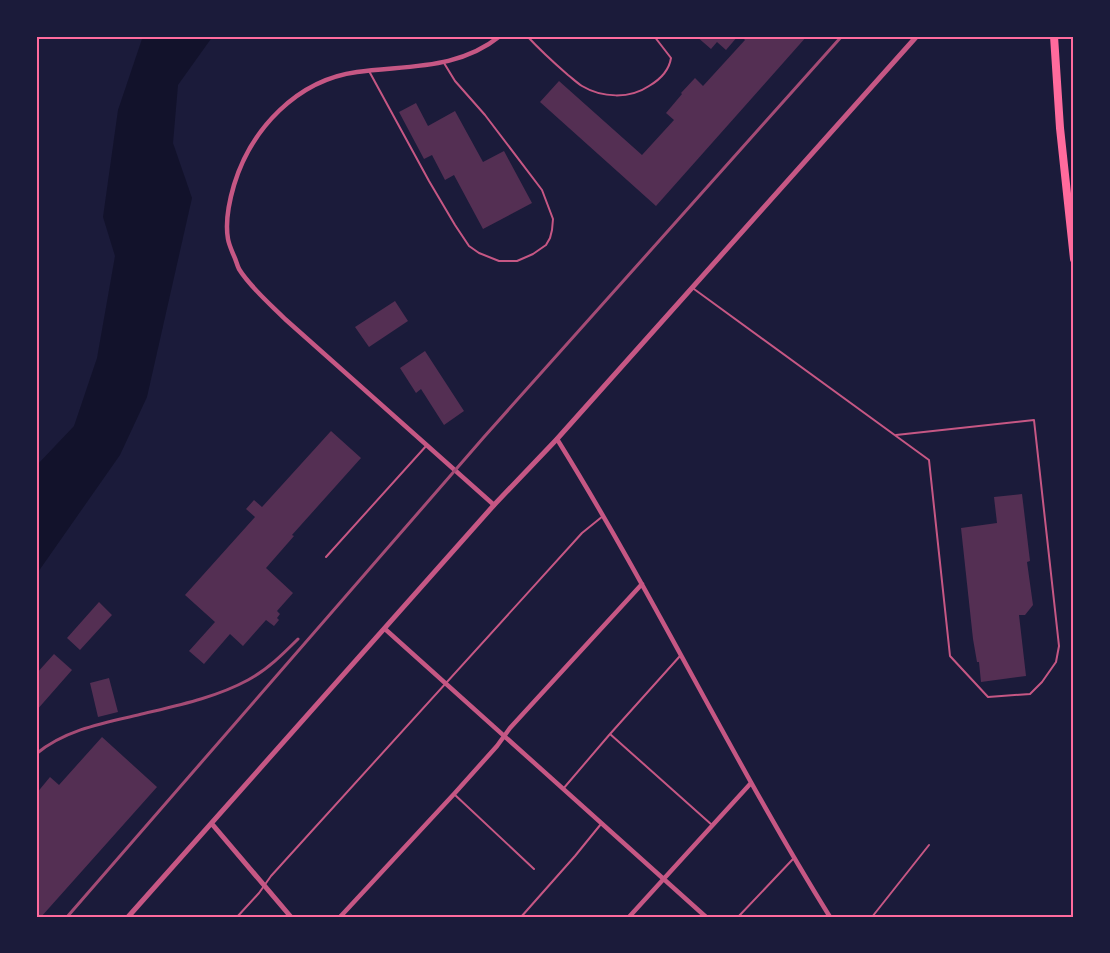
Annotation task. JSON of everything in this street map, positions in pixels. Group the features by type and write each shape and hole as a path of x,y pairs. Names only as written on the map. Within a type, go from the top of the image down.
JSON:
{"highway":[{"path":"1054,36 1060,128 1074,259"}],"street":[{"path":"494,505 285,319 256,290 239,269 228,239 227,218 236,178 250,148 265,125 300,92 331,78 356,72 444,63 477,51 501,36"},
{"path":"128,917 494,505 556,439 917,36"},
{"path":"556,439 642,584 751,783 830,917"},
{"path":"340,917 454,794 642,584"},
{"path":"384,629 706,917"},
{"path":"629,917 751,783"},
{"path":"212,824 291,917"}],"lane":[{"path":"527,36 546,56 582,86 597,93 615,95 629,95 642,91 658,81 670,66 671,58 654,36"},
{"path":"369,70 429,181 469,246 499,261 517,261 546,245 550,238 553,219 542,190 485,115 460,87 444,63"},
{"path":"692,287 929,460 950,656 988,697 1030,694 1056,662 1059,646 1034,420 896,435"},
{"path":"326,557 427,445"},
{"path":"237,917 271,876 582,533 603,516"},
{"path":"562,789 681,656"},
{"path":"610,734 712,825"},
{"path":"454,794 534,869"},
{"path":"520,917 602,823"},
{"path":"872,917 929,844"},
{"path":"738,917 794,859"}],"shaded area":[{"path":"143,36 213,36 178,85 173,143 192,198 147,397 120,455 36,575 36,466 74,426 97,358 115,256 103,217 118,110"}],"building":[{"path":"696,36 738,36 726,50 717,42 711,49"},
{"path":"741,36 807,36 656,206 540,102 559,81 642,155 674,120 666,113 681,93 695,78 703,86 745,40"},
{"path":"416,103 428,126 455,111 483,162 504,151 532,203 483,229 454,175 445,180 432,155 424,159 399,112"},
{"path":"395,301 408,321 369,347 355,327"},
{"path":"425,351 464,411 444,425 421,389 416,393 400,368"},
{"path":"331,431 361,458 292,535 294,536 266,568 293,593 277,611 280,614 277,618 279,620 274,626 266,620 243,646 230,634 204,664 189,651 215,622 185,595 255,517 246,509 254,500 262,507"},
{"path":"1022,494 1033,605 1025,615 1019,615 1026,676 981,682 973,639 961,528 997,523 994,497"},
{"path":"99,602 112,615 80,650 67,638"},
{"path":"54,654 72,670 36,711 36,674"},
{"path":"109,678 118,712 98,717 90,683"},
{"path":"102,737 157,787 41,917 36,917 36,794 50,777 59,785"}],"railway":[{"path":"67,917 484,437 842,36"},
{"path":"36,754 59,739 85,728 222,692 268,667 298,639"}]}
